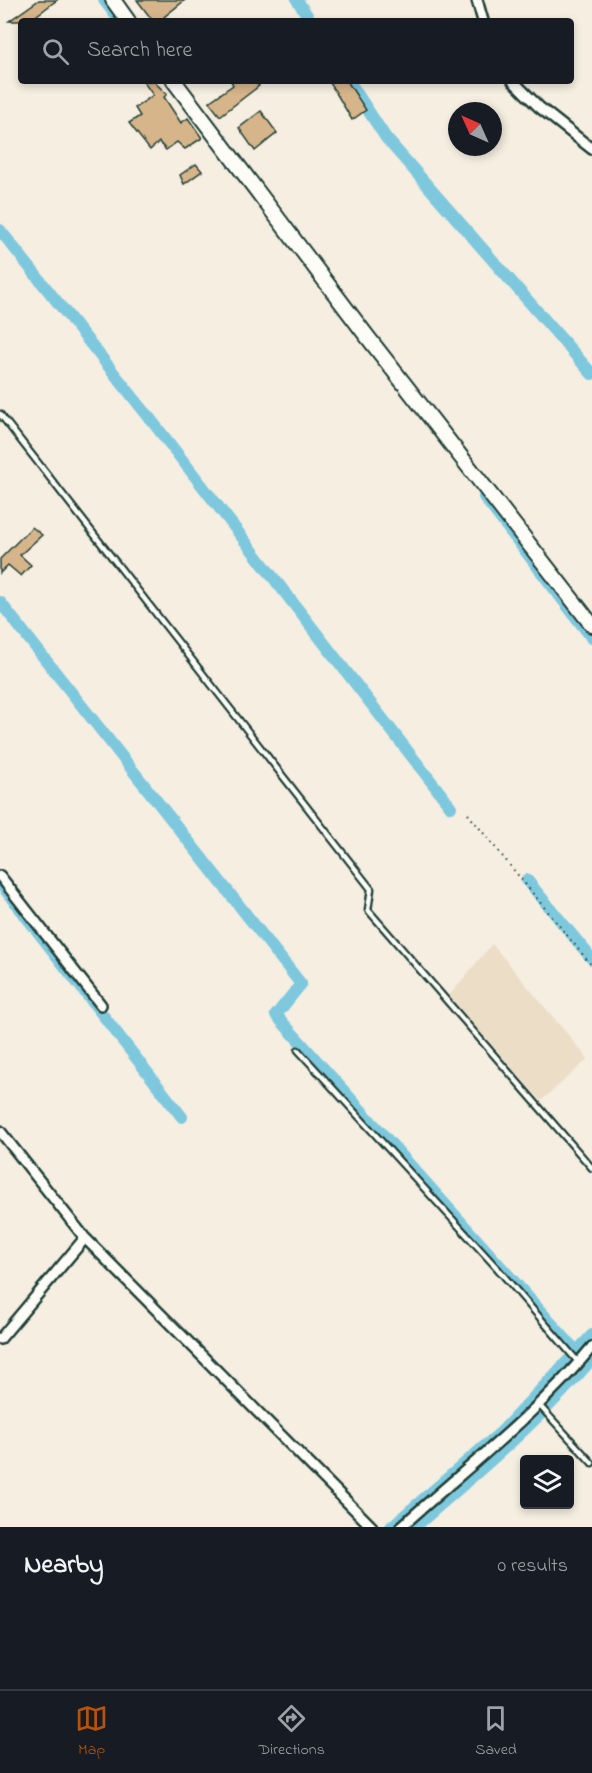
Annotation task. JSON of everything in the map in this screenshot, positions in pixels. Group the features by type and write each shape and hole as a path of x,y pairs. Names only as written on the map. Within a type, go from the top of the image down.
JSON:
{"street":[{"path":"112,0 127,18"},
{"path":"477,0 482,18"},
{"path":"176,84 366,335 592,625"},
{"path":"516,84 539,107 592,149"},
{"path":"0,876 101,1005"},
{"path":"0,1131 85,1239 372,1527"},
{"path":"0,1339 85,1239"},
{"path":"401,1527 479,1461 539,1405 592,1347"}],"lane":[{"path":"0,414 371,889 368,910 592,1168"},
{"path":"298,1050 497,1268 579,1363"},
{"path":"539,1405 592,1463"}],"path":[{"path":"468,814 592,966"}],"shaded area":[{"path":"492,944 588,1059 541,1101 449,996"}],"building":[{"path":"39,0 57,0 33,18 18,18 18,21 9,21"},
{"path":"137,0 185,0 165,18 151,18"},
{"path":"145,84 156,84 167,94 164,97 181,123 188,118 202,138 185,149 177,142 166,150 159,142 150,150 129,123 140,116 135,108 153,95"},
{"path":"257,84 259,86 220,116 209,102 233,85"},
{"path":"331,84 349,84 366,110 352,120"},
{"path":"261,111 277,133 255,151 239,128"},
{"path":"196,164 202,171 184,184 180,175"},
{"path":"32,527 42,535 20,555 31,565 21,576 8,565 0,573 0,559"}],"waterway":[{"path":"104,0 118,18"},
{"path":"297,0 309,18"},
{"path":"351,84 386,138 592,374"},
{"path":"0,230 152,421 451,807"},
{"path":"484,497 592,638"},
{"path":"0,602 301,984 276,1015 577,1352"},
{"path":"527,880 592,959"},
{"path":"0,883 182,1117"},
{"path":"391,1527 501,1432 592,1335"},
{"path":"415,1527 529,1425 592,1359"}]}
